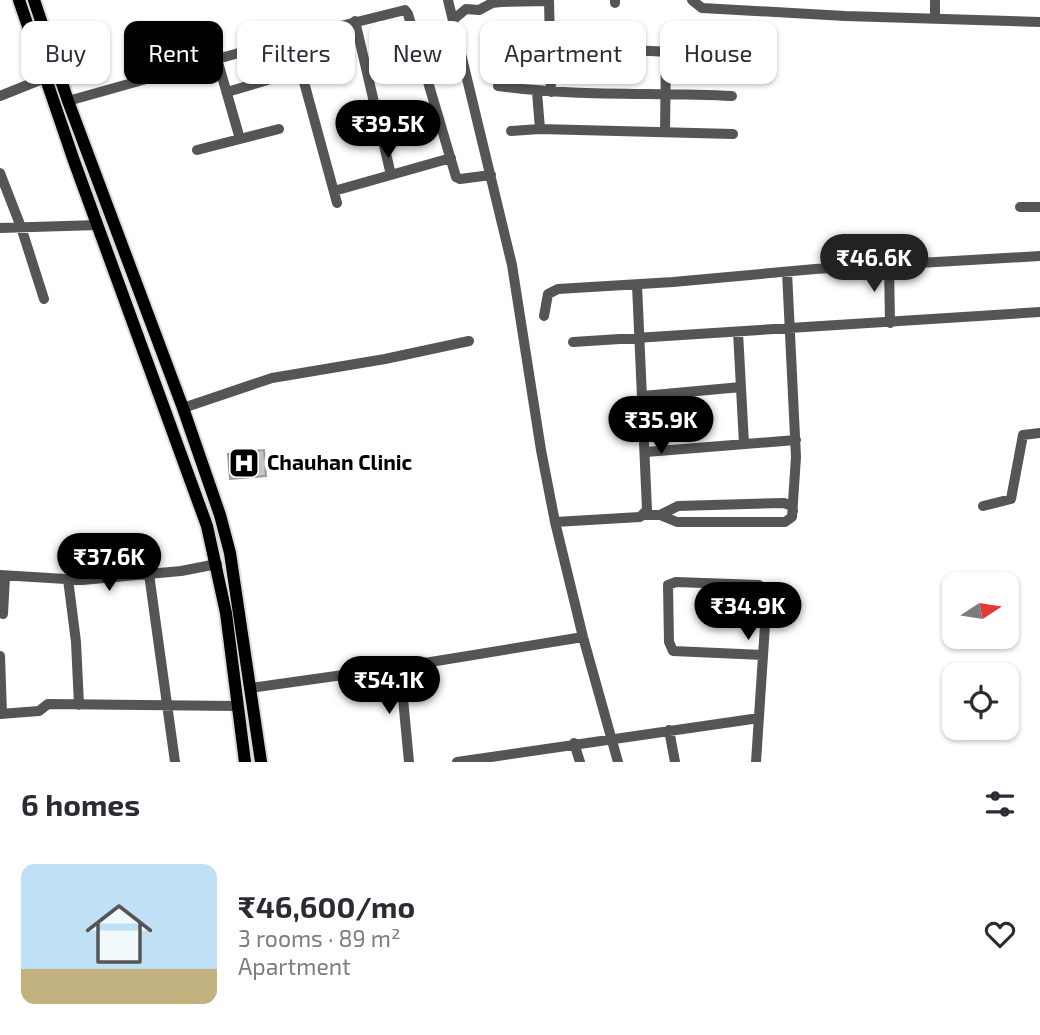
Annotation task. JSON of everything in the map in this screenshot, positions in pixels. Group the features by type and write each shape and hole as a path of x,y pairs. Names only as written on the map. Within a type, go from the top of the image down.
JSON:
{"main road":[{"path":"19,0 26,21"},
{"path":"34,0 68,101 183,408 216,505 230,553 261,762"},
{"path":"47,84 196,491 217,564 226,613 245,762"}],"street":[{"path":"449,0 512,265 555,522 618,762"},
{"path":"454,19 466,9 479,10 496,2 549,0 549,21"},
{"path":"692,0 702,8 1040,22"},
{"path":"935,0 935,19"},
{"path":"391,175 355,21 405,10 458,178 491,175"},
{"path":"223,79 240,139"},
{"path":"0,96 30,84"},
{"path":"68,101 128,84"},
{"path":"227,92 254,84"},
{"path":"305,84 337,203"},
{"path":"550,84 551,92"},
{"path":"665,132 666,84"},
{"path":"498,86 537,92 732,96"},
{"path":"537,92 540,129"},
{"path":"197,149 279,129"},
{"path":"511,131 540,129 733,134"},
{"path":"334,191 451,159"},
{"path":"0,173 44,299"},
{"path":"1020,207 1040,207"},
{"path":"0,228 99,225"},
{"path":"544,316 548,294 554,289 1040,256"},
{"path":"889,265 890,323"},
{"path":"555,522 644,515 660,515 677,522 785,522 792,517 796,440 787,272"},
{"path":"637,285 648,503 644,515"},
{"path":"573,342 1040,312"},
{"path":"738,332 744,444"},
{"path":"183,408 272,377 385,359 469,341"},
{"path":"643,396 741,387"},
{"path":"983,506 1011,499 1023,435 1040,433"},
{"path":"646,452 796,440"},
{"path":"660,515 678,506 771,503 788,503 794,511"},
{"path":"4,614 2,575 82,580 217,564"},
{"path":"149,574 175,762"},
{"path":"68,579 76,642 79,705"},
{"path":"757,762 767,595 764,587 676,582 668,585 666,590 671,650 763,655"},
{"path":"250,688 400,667 583,636"},
{"path":"0,656 1,714 39,711 48,704 236,706"},
{"path":"400,667 409,762"},
{"path":"457,762 760,718"},
{"path":"669,730 675,762"},
{"path":"574,743 580,762"}],"building":[{"path":"264,450 266,476 230,479 228,454"}],"place":[{"name":"Chauhan Clinic","path":"244,463"}]}
